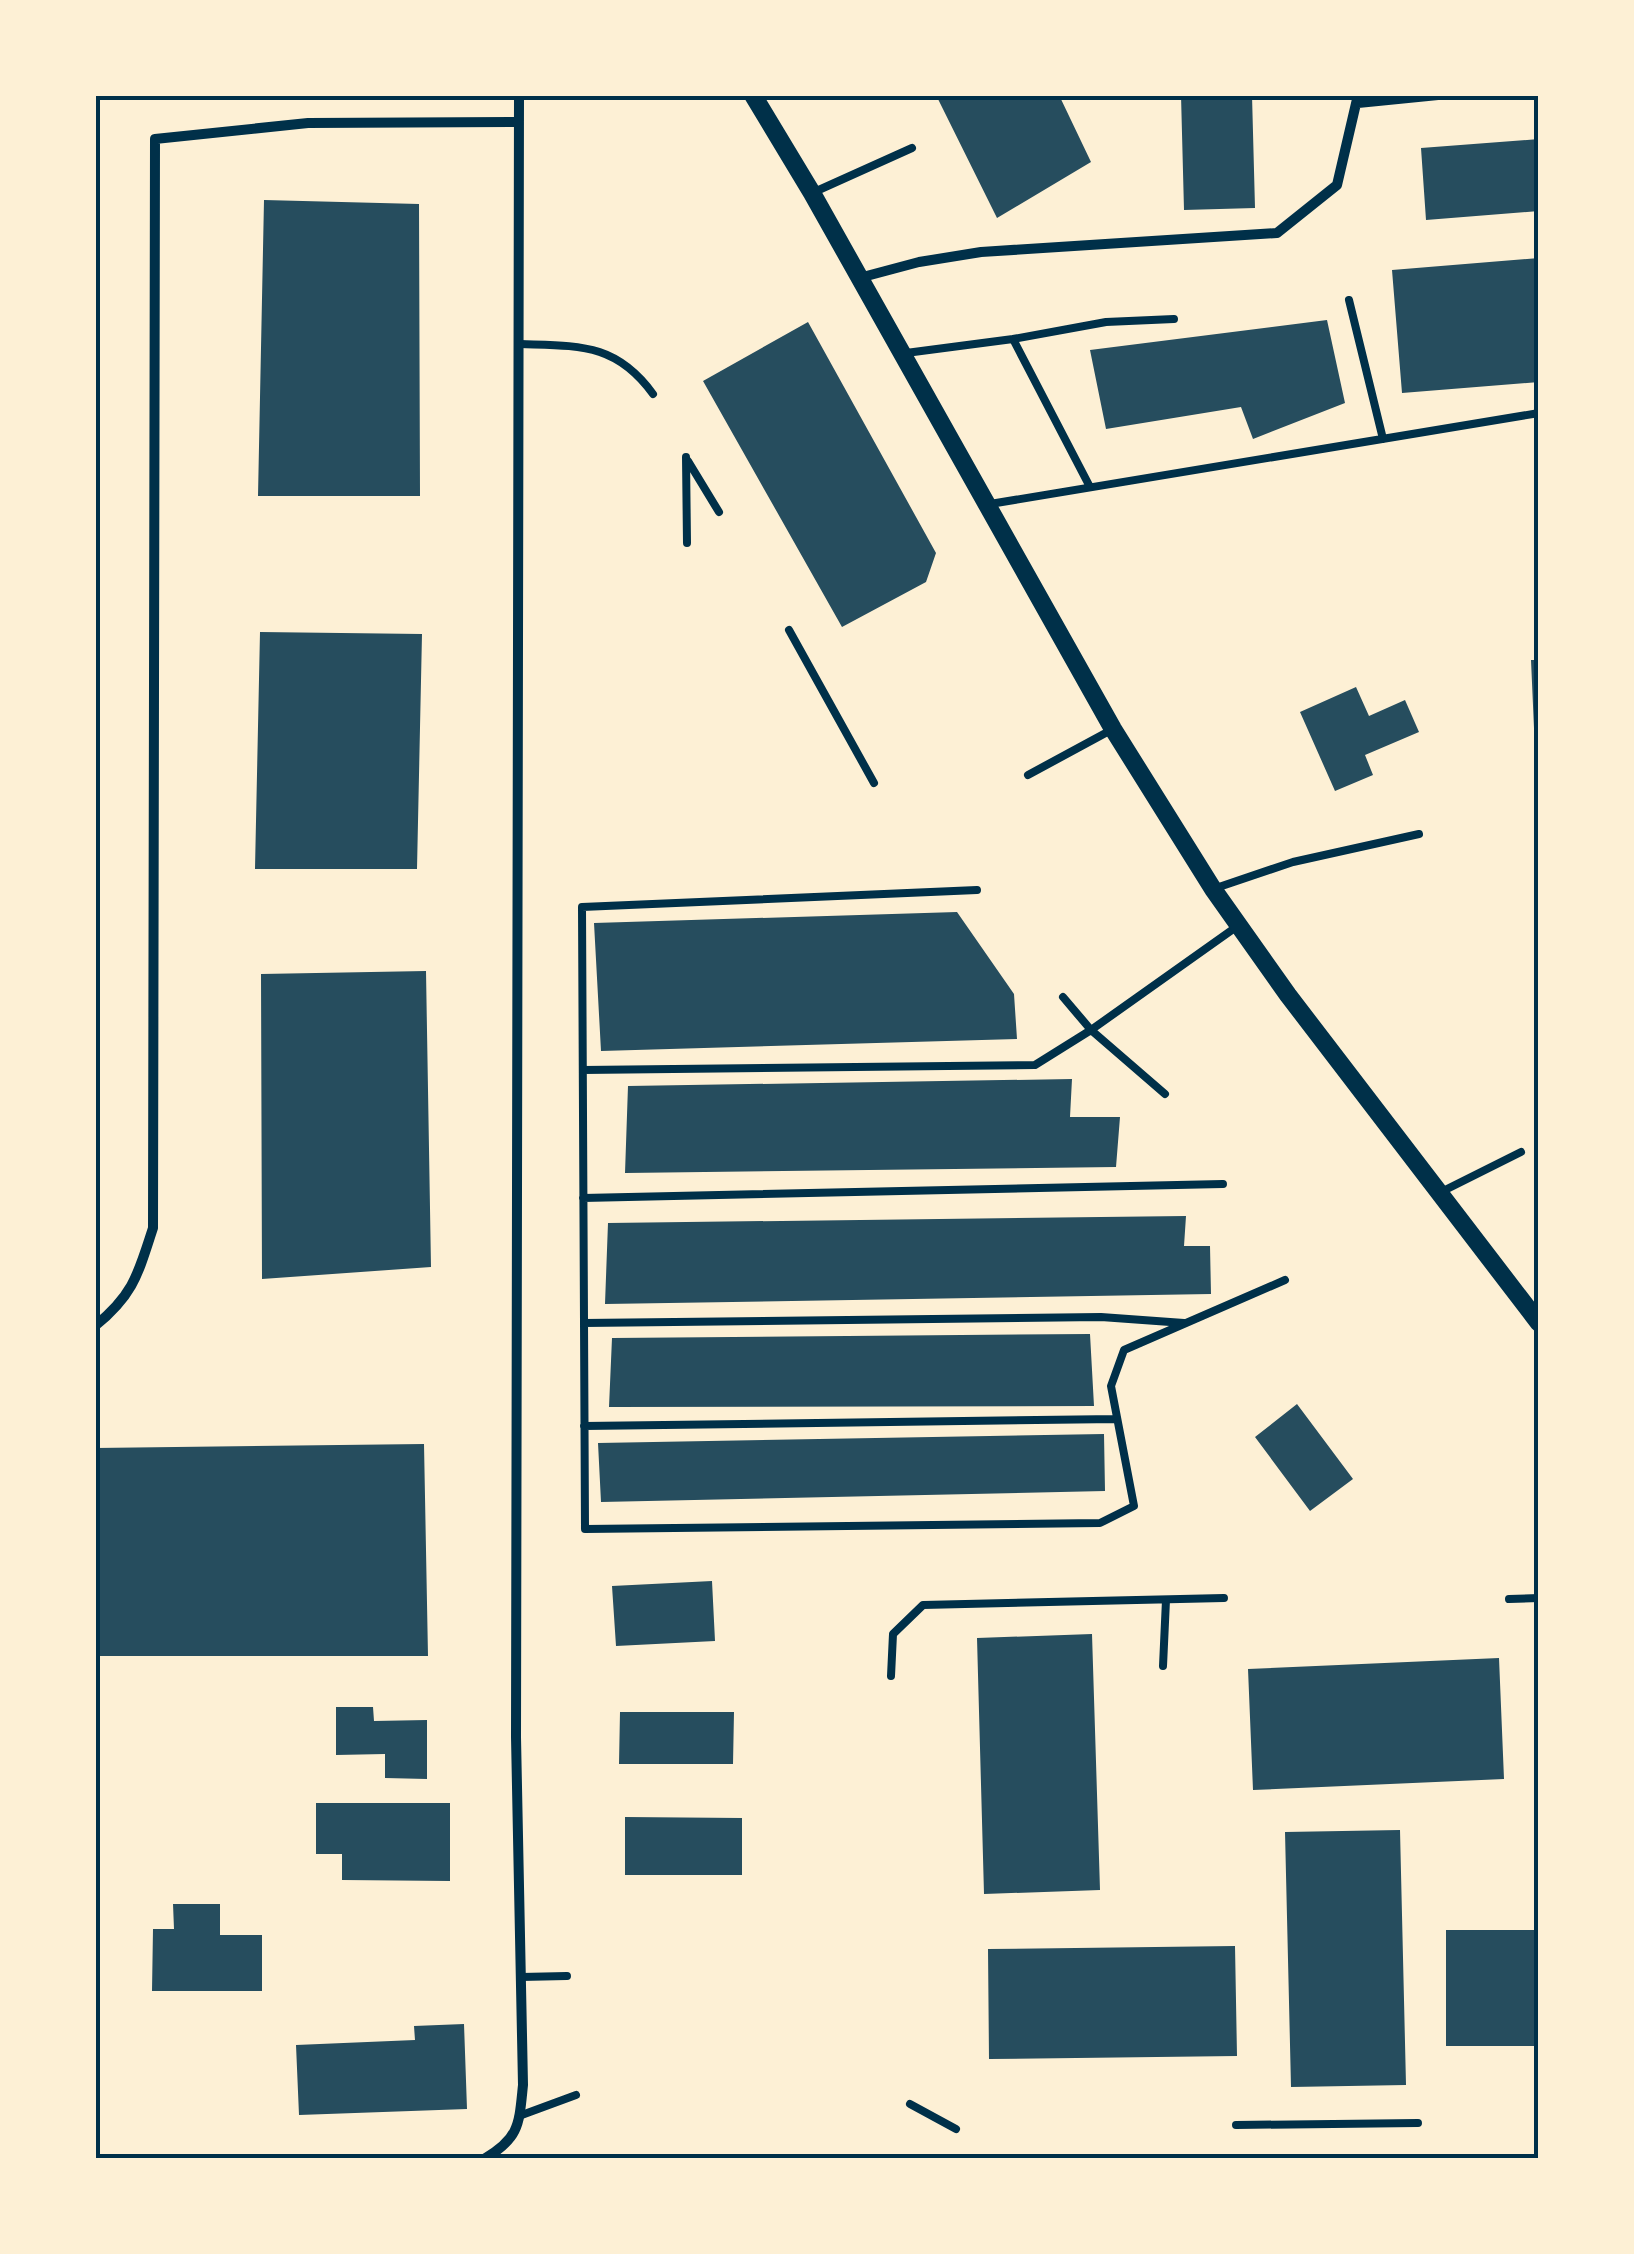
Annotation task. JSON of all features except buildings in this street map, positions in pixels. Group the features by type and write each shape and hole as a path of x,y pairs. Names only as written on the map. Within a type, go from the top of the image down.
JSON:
{"street":[{"path":"484,2159 508,2145 520,2116 523,2084 516,1737 519,95"},
{"path":"754,95 1113,729 1214,889 1288,995 1539,1324"},
{"path":"859,278 919,262 982,252 1277,233 1336,185 1358,99 1438,95"},
{"path":"95,1326 120,1306 136,1280 153,1228 155,140 308,123 520,122"}],"lane":[{"path":"812,193 912,148"},
{"path":"1349,300 1383,439"},
{"path":"902,354 1106,322 1174,318"},
{"path":"1013,339 1090,487"},
{"path":"521,344 596,349 618,359 653,394"},
{"path":"985,505 1539,413"},
{"path":"687,543 686,458 719,512"},
{"path":"789,630 874,783"},
{"path":"1028,774 1113,729"},
{"path":"1214,889 1292,862 1419,834"},
{"path":"977,890 582,907 585,1529 1100,1523 1134,1506 1110,1386 1124,1350 1285,1280"},
{"path":"583,1070 1035,1066 1239,925"},
{"path":"1063,997 1090,1030 1165,1094"},
{"path":"1439,1193 1522,1152"},
{"path":"583,1198 1223,1184"},
{"path":"584,1323 1102,1317 1188,1323"},
{"path":"584,1426 1117,1418"},
{"path":"891,1676 893,1634 922,1606 1224,1598"},
{"path":"1509,1599 1539,1598"},
{"path":"1162,1666 1166,1600"},
{"path":"522,1976 567,1976"},
{"path":"520,2116 576,2094"},
{"path":"910,2104 956,2129"},
{"path":"1236,2125 1418,2123"}]}
